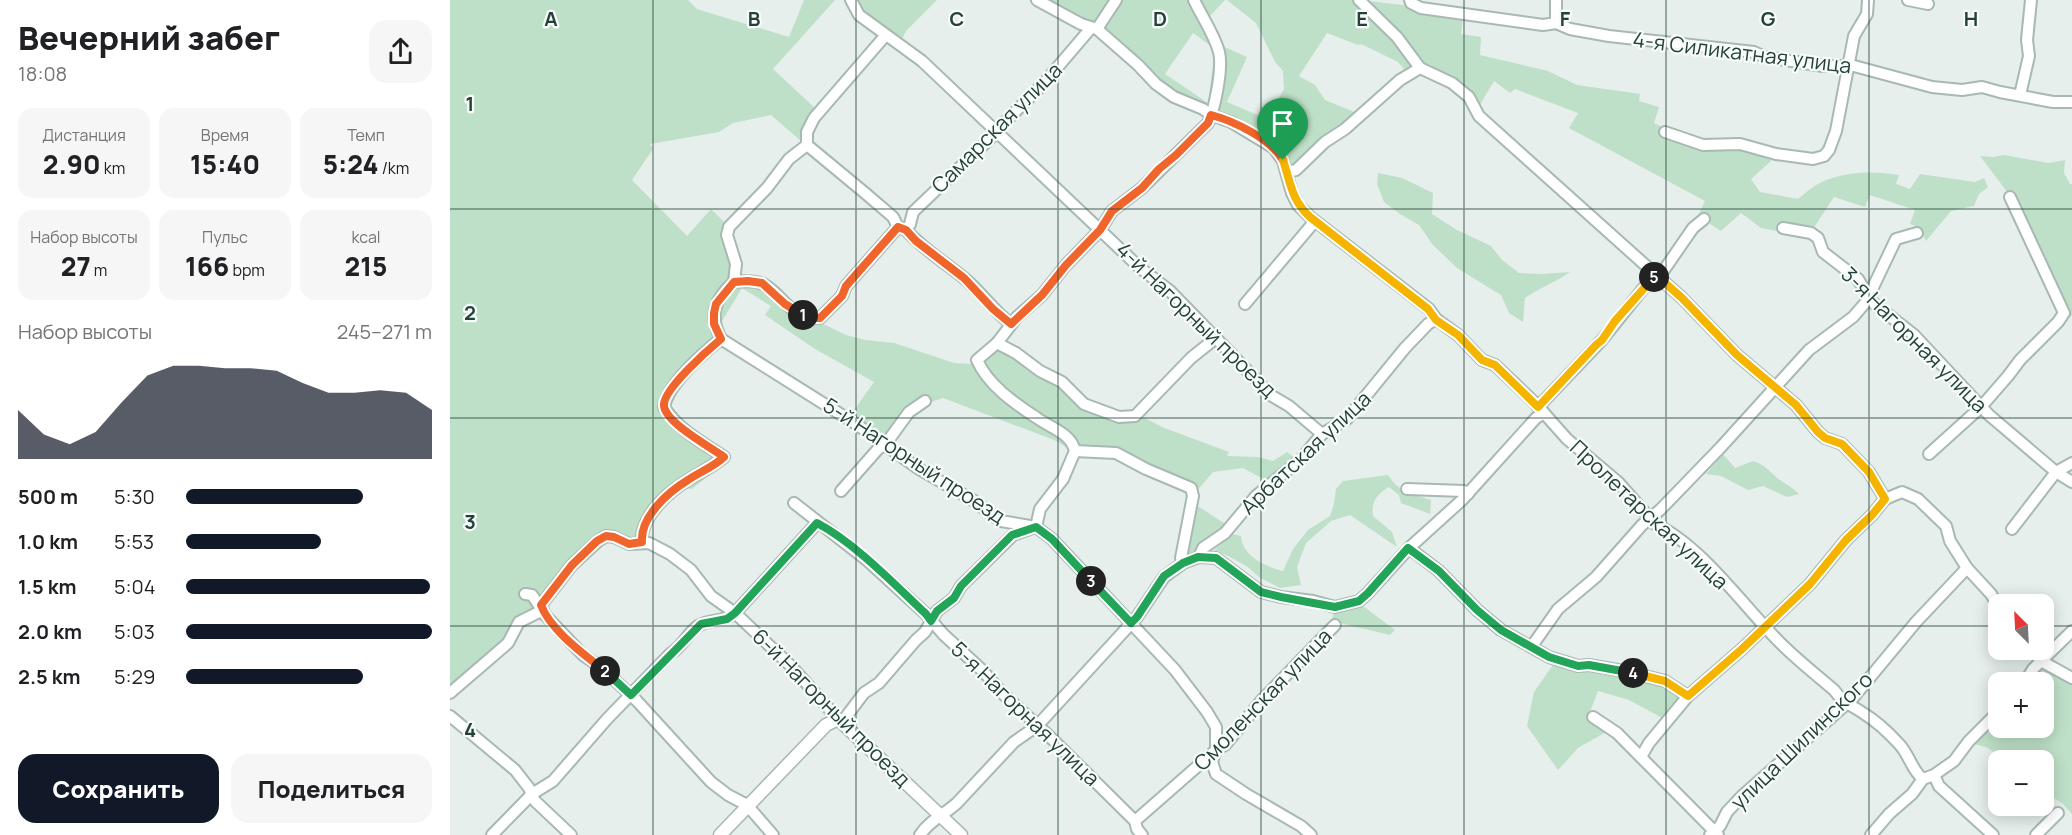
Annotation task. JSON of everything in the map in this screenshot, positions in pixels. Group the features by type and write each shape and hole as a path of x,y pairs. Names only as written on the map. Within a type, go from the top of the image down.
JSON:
{"street":[{"name":"4-й Нагорный проезд","path":"851,0 859,15 922,61 1139,267 1170,291 1272,396 1289,406 1322,434"},
{"name":"Пролетарская улица","path":"1037,0 1094,29 1174,97 1231,122 1274,148 1283,160 1298,206 1428,309 1436,320 1458,335 1482,360 1495,365 1567,439 1618,482 1649,519 1697,554 1720,576 1765,627 1834,690 1846,704 1864,713 1899,744 1923,779"},
{"name":"Самарская улица","path":"734,282 762,283 797,312 808,318 820,318 842,296 846,286 902,228 910,224 913,212 997,132 1044,83 1094,29 1116,0"},
{"path":"1036,527 1040,509 1063,479 1075,451 1074,444 1064,434 1037,418 995,386 984,375 977,360 997,343 1011,324 1042,295 1066,265 1100,230 1112,211 1142,188 1208,123 1220,62 1219,52 1194,0"},
{"path":"1359,0 1397,37 1420,68 1452,83 1469,97 1479,116 1682,298 1737,355 1796,405 1818,432 1825,438 1842,444 1869,472 1885,499"},
{"path":"1556,0 1556,23"},
{"path":"1665,132 1704,145 1740,144 1776,154 1814,159 1824,156 1829,150 1836,131 1854,36 1867,14 1868,0"},
{"path":"1908,0 1928,4"},
{"path":"2019,95 2029,56 2027,40 2031,0"},
{"name":"4-я Силикатная улица","path":"1411,2 1421,8 1543,25 1556,23 1570,29 1609,36 1754,52 1765,57 1823,66 1848,66 1932,87 1962,90 1982,87 2053,102 2072,102"},
{"path":"807,145 807,132 814,118 885,36"},
{"path":"1287,172 1296,170 1325,142 1345,129 1400,80 1420,68"},
{"path":"807,145 865,193 934,256 964,278 993,309 1011,324"},
{"path":"642,542 644,525 651,513 674,490 689,479 712,468 724,457 685,431 669,416 664,407 665,399 675,383 721,339 714,324 714,313 716,304 734,282 736,264 727,235 729,227 766,188 789,159 807,145"},
{"path":"1929,454 1981,407 2019,360 2058,322 2064,313 2010,197"},
{"path":"920,835 926,826 948,812 1014,742 1037,726 1137,617 1164,576 1183,563 1198,557 1216,558 1261,592 1281,597 1335,607 1359,601 1408,548 1468,494 1536,418 1602,340 1615,321 1656,275 1664,270 1693,228 1704,219"},
{"path":"1245,304 1315,221"},
{"name":"3-я Нагорная улица","path":"1783,228 1811,232 1818,238 1823,252 1858,279 1872,302 1914,335 1981,407 2056,472 2072,483"},
{"path":"1532,646 1558,609 1596,577 1642,525 1721,447 1774,386 1809,351 1853,317 1868,297 1896,239 1917,233"},
{"name":"Арбатская улица","path":"1198,557 1203,548 1225,533 1256,496 1301,459 1322,434 1347,419 1405,348 1428,324 1436,320"},
{"path":"997,343 1016,353 1040,371 1062,382 1084,404 1119,417 1135,416 1191,358 1216,338"},
{"name":"5-й Нагорный проезд","path":"721,339 856,424 919,469 971,499 1000,521 1036,527"},
{"path":"841,491 878,449 885,445 909,412 925,400"},
{"path":"1075,451 1116,453 1146,469 1191,488 1193,496 1181,558 1183,563"},
{"path":"2012,529 2056,472 2072,463"},
{"path":"1407,489 1464,491 1468,494"},
{"path":"1641,757 1648,743 1688,696 1810,584 1846,540 1885,499 1902,492 1918,499 1946,526 1950,542 1966,568 1991,594"},
{"name":"5-я Нагорная улица","path":"794,503 868,561 926,614 1136,830"},
{"path":"492,835 532,795 553,780 631,695 701,624 727,619 735,613 817,523"},
{"path":"720,835 826,725 840,721 864,693 879,683 916,640 926,632 937,611 954,598 961,586 1012,535 1036,527"},
{"path":"1036,527 1052,539 1131,623 1182,679 1207,712 1216,727 1216,750 1212,762 1216,774 1311,835"},
{"name":"6-й Нагорный проезд","path":"542,608 572,565 597,541 606,536 629,544 649,543 680,560 691,570 711,596 735,613 791,666 840,721 961,835"},
{"path":"1408,548 1439,571 1477,610 1501,630 1549,657 1572,665 1589,665 1665,681 1688,696"},
{"name":"улица Шилинского","path":"1715,834 1727,812 1742,796 1846,704 1966,568"},
{"path":"525,594 532,595 583,655 603,669 631,695 711,782 728,795 747,805 773,835"},
{"path":"450,693 508,643 519,622 542,608"},
{"name":"Смоленская улица","path":"1136,830 1216,750 1225,745 1262,700 1335,625"},
{"path":"2033,672 2072,631"},
{"path":"2041,661 2072,678"},
{"path":"450,716 515,770 535,801 571,835"},
{"path":"1593,717 1617,733 1715,834"},
{"path":"1871,835 1889,814 1912,794 1923,779 1934,775 1954,761 1969,741 1988,722"},
{"path":"1934,775 1939,786 1993,835"},
{"path":"2036,835 2058,813"}],"green space":[{"path":"450,0 688,0 697,9 789,37 804,0 835,0 773,69 816,109 810,118 802,142 771,115 733,123 719,132 650,144 653,149 632,180 687,236 711,209 728,226 732,276 714,304 716,339 668,400 667,406 687,429 732,457 692,489 684,488 646,527 638,541 605,534 541,601 506,642 450,690"},
{"path":"847,0 937,0 906,31 901,41"},
{"path":"1030,0 1225,0 1207,19 1222,46 1247,57 1227,102 1267,119 1284,89 1283,71 1275,62 1256,23 1227,0 1355,0 1381,23 1413,67 1404,69 1398,62 1361,44 1358,45 1327,33 1299,76 1315,85 1325,100 1359,114 1298,165 1292,165 1215,112 1176,94 1158,81 1108,30 1093,21 1084,30","holes":["1193,33 1215,49 1208,103 1165,74"]},
{"path":"1361,0 1410,6 1463,17 1461,34 1481,37 1480,55 1548,71 1577,85 1640,94 1639,101 1659,107 1654,123 1679,135 1769,156 1771,161 1751,179 1760,192 1798,199 1815,186 1831,178 1870,173 1899,175 1896,184 1910,189 1920,174 1975,182 1984,178 1988,187 1979,194 1974,206 1951,211 1926,241 1918,227 1910,224 1915,210 1870,195 1865,207 1834,197 1813,229 1787,233 1761,228 1741,213 1721,231 1698,216 1705,201 1569,128 1578,113 1515,89 1510,93 1494,81 1478,108 1432,72"},
{"path":"2004,155 2048,163 2065,160 2064,173 2072,184 2072,316 2068,317 2020,209 1980,156"},
{"path":"1378,173 1402,178 1433,193 1432,214 1457,230 1491,246 1502,260 1519,273 1570,272 1525,298 1523,322 1509,313 1501,295 1457,268 1433,245 1419,225 1384,202 1377,184"},
{"path":"736,284 760,287 817,321 846,335 894,343 954,363 971,364 995,349 999,349 1014,355 1075,396 1081,408 1127,421 1145,418 1162,427 1229,452 1227,456 1258,457 1273,461 1287,452 1295,458 1267,481 1243,468 1213,472 1196,492 1147,467 1133,457 1071,450 1054,440 943,398 922,405 890,444 849,417 874,382 815,349 765,315 771,306 742,288 718,328 719,305"},
{"path":"1723,454 1735,468 1753,461 1759,463 1799,494 1787,497 1763,486 1748,490 1721,476 1706,474"},
{"path":"1388,475 1402,489 1431,500 1430,514 1401,503 1399,495 1389,487 1378,496 1373,507 1373,516 1392,532 1397,547 1350,515 1331,521 1306,543 1297,567 1301,585 1280,588 1259,577 1248,567 1214,550 1233,534 1241,536 1242,543 1250,555 1269,567 1283,571 1293,549 1308,530 1330,516 1336,489 1343,481"},
{"path":"1196,505 1227,525 1197,552 1186,554"},
{"path":"1359,603 1395,630 1390,635 1331,621 1335,610"},
{"path":"1555,662 1664,683 1679,695 1679,700 1664,719 1629,700 1598,691 1588,717 1608,731 1578,748 1558,770 1527,726 1534,692"},
{"path":"2040,666 2052,672 2036,672"},
{"path":"2054,673 2072,682 2072,814 2054,798 2054,750 1991,750 1971,743 1988,726 1988,738 2054,738"}],"route":[{"path":"1211,115 1231,122 1260,138 1274,148 1283,160 1298,206 1428,309 1436,320 1458,335 1482,360 1495,365 1538,407 1602,340 1615,321 1656,275 1682,298 1737,355 1796,405 1818,432 1825,438 1842,444 1869,472 1885,499 1846,540 1810,584 1742,649 1688,696 1677,687 1647,675 1589,665 1578,666 1549,657 1501,630 1477,610 1439,571 1408,548 1359,601 1335,607 1261,592 1216,558 1198,557 1183,563 1164,576 1131,623 1052,539 1036,527 1012,535 961,586 954,598 937,611 931,621 868,561 835,534 817,523 735,613 727,619 701,624 678,650 670,654 631,695 603,669 583,655 546,616 541,605 572,565 597,541 606,536 629,544 642,542 644,525 651,513 674,490 689,479 712,468 724,457 685,431 669,416 664,407 665,399 675,383 721,339 714,324 716,304 734,282 762,283 797,312 808,318 820,318 842,296 846,286 898,227 906,230 942,263 964,278 993,309 1011,324 1042,295 1066,265 1100,230 1112,211 1142,188 1208,123 1211,115"}]}
